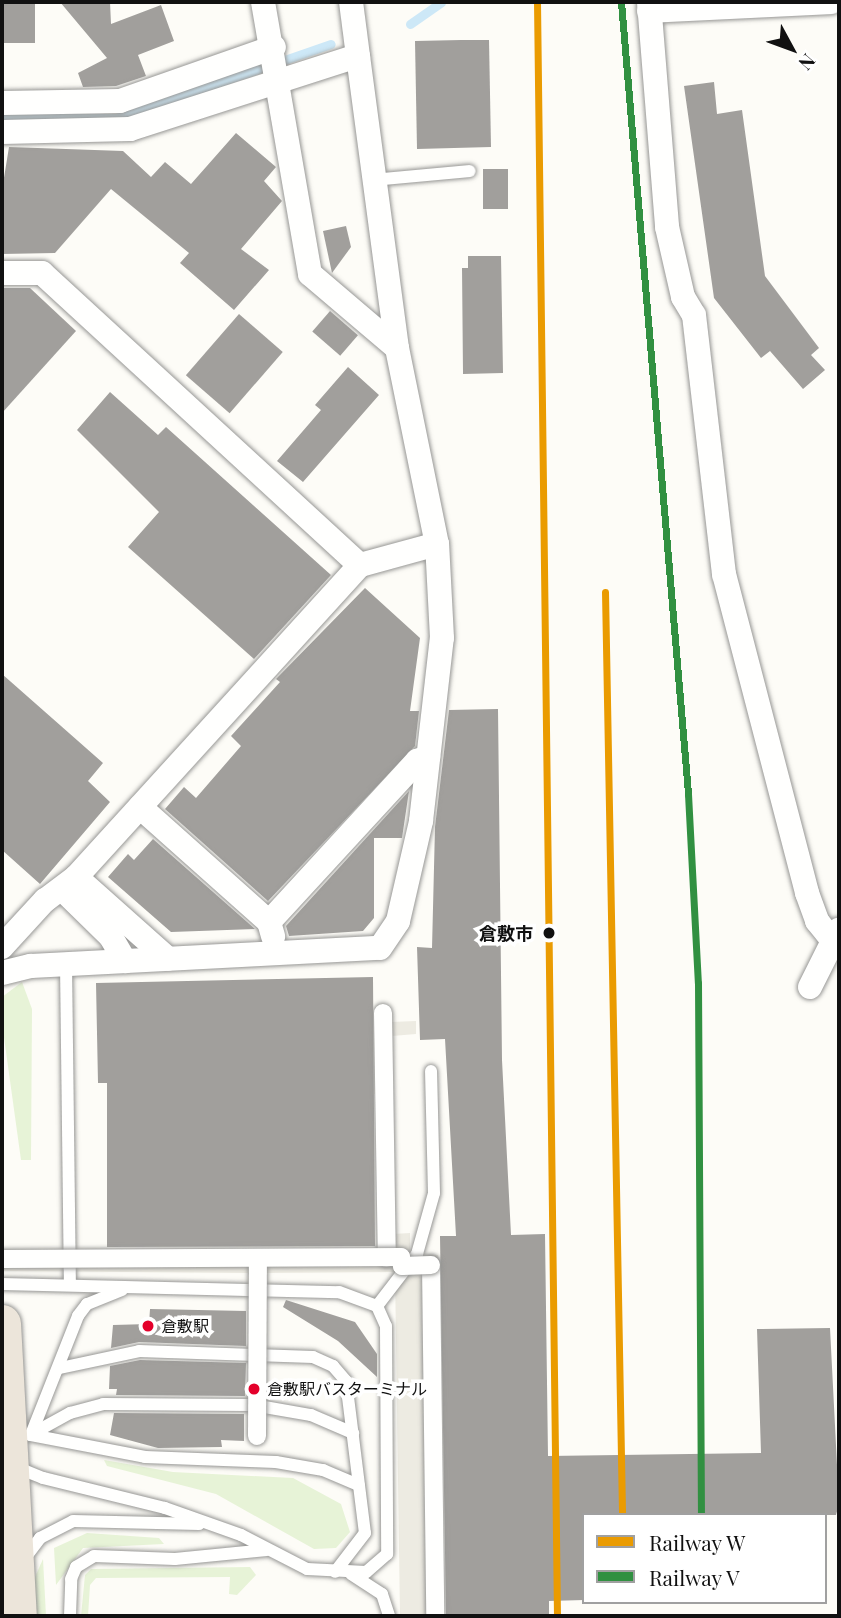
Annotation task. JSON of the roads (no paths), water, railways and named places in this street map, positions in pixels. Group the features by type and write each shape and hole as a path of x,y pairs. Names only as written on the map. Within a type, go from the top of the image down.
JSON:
{"highway":[{"path":"2,1324 18,1616"}],"street":[{"path":"263,2 276,62 310,274 397,348"},
{"path":"2,974 66,964 369,953 389,939 414,870 443,604 437,544 397,348 371,180 351,2"},
{"path":"810,987 836,935 817,920 807,893 724,574 694,315 683,297 667,227 649,6 831,2"},
{"path":"3,103 120,101 276,62 358,56"},
{"path":"2,132 130,129 276,62"},
{"path":"2,273 42,273 360,565"},
{"path":"2,947 69,883 360,565 437,544"},
{"path":"269,922 417,761 428,758"},
{"path":"140,807 269,922 278,957"},
{"path":"69,883 168,959"},
{"path":"69,883 111,937 125,961"},
{"path":"383,1013 387,1258"},
{"path":"2,1259 258,1260 401,1257 402,1266 431,1265 438,1493 435,1616"},
{"path":"257,1436 258,1260"}],"lane":[{"path":"371,180 470,172"},
{"path":"66,964 70,1283"},
{"path":"377,1306 416,1254 435,1192 431,1071"},
{"path":"2,1284 70,1283 136,1288 339,1292 377,1306 386,1326 390,1538 378,1566 351,1574 307,1569 206,1524 43,1478 10,1447"},
{"path":"10,1447 60,1368 87,1304 136,1288"},
{"path":"60,1368 139,1351 313,1357 333,1366 346,1381 365,1533 335,1572"},
{"path":"10,1447 70,1413 103,1404 253,1405 311,1415 353,1433"},
{"path":"10,1447 145,1457 276,1462 323,1470 359,1485"},
{"path":"15,1578 40,1538 73,1521 206,1524"},
{"path":"70,1616 71,1579 76,1567 94,1556 175,1559 267,1550"},
{"path":"351,1574 382,1594 388,1616"}],"waterway":[{"path":"410,24 441,2"},
{"path":"2,116 116,118 331,44"}],"rail line":[{"name":"W","path":"537,2 557,1616"},
{"name":"V","path":"621,2 688,794 698,983 701,1513"},
{"name":"W","path":"605,592 622,1513"}],"place":[{"name":"倉敷市","path":"549,933"},
{"name":"倉敷駅","path":"148,1326"},
{"name":"倉敷駅バスターミナル","path":"254,1389"}]}
